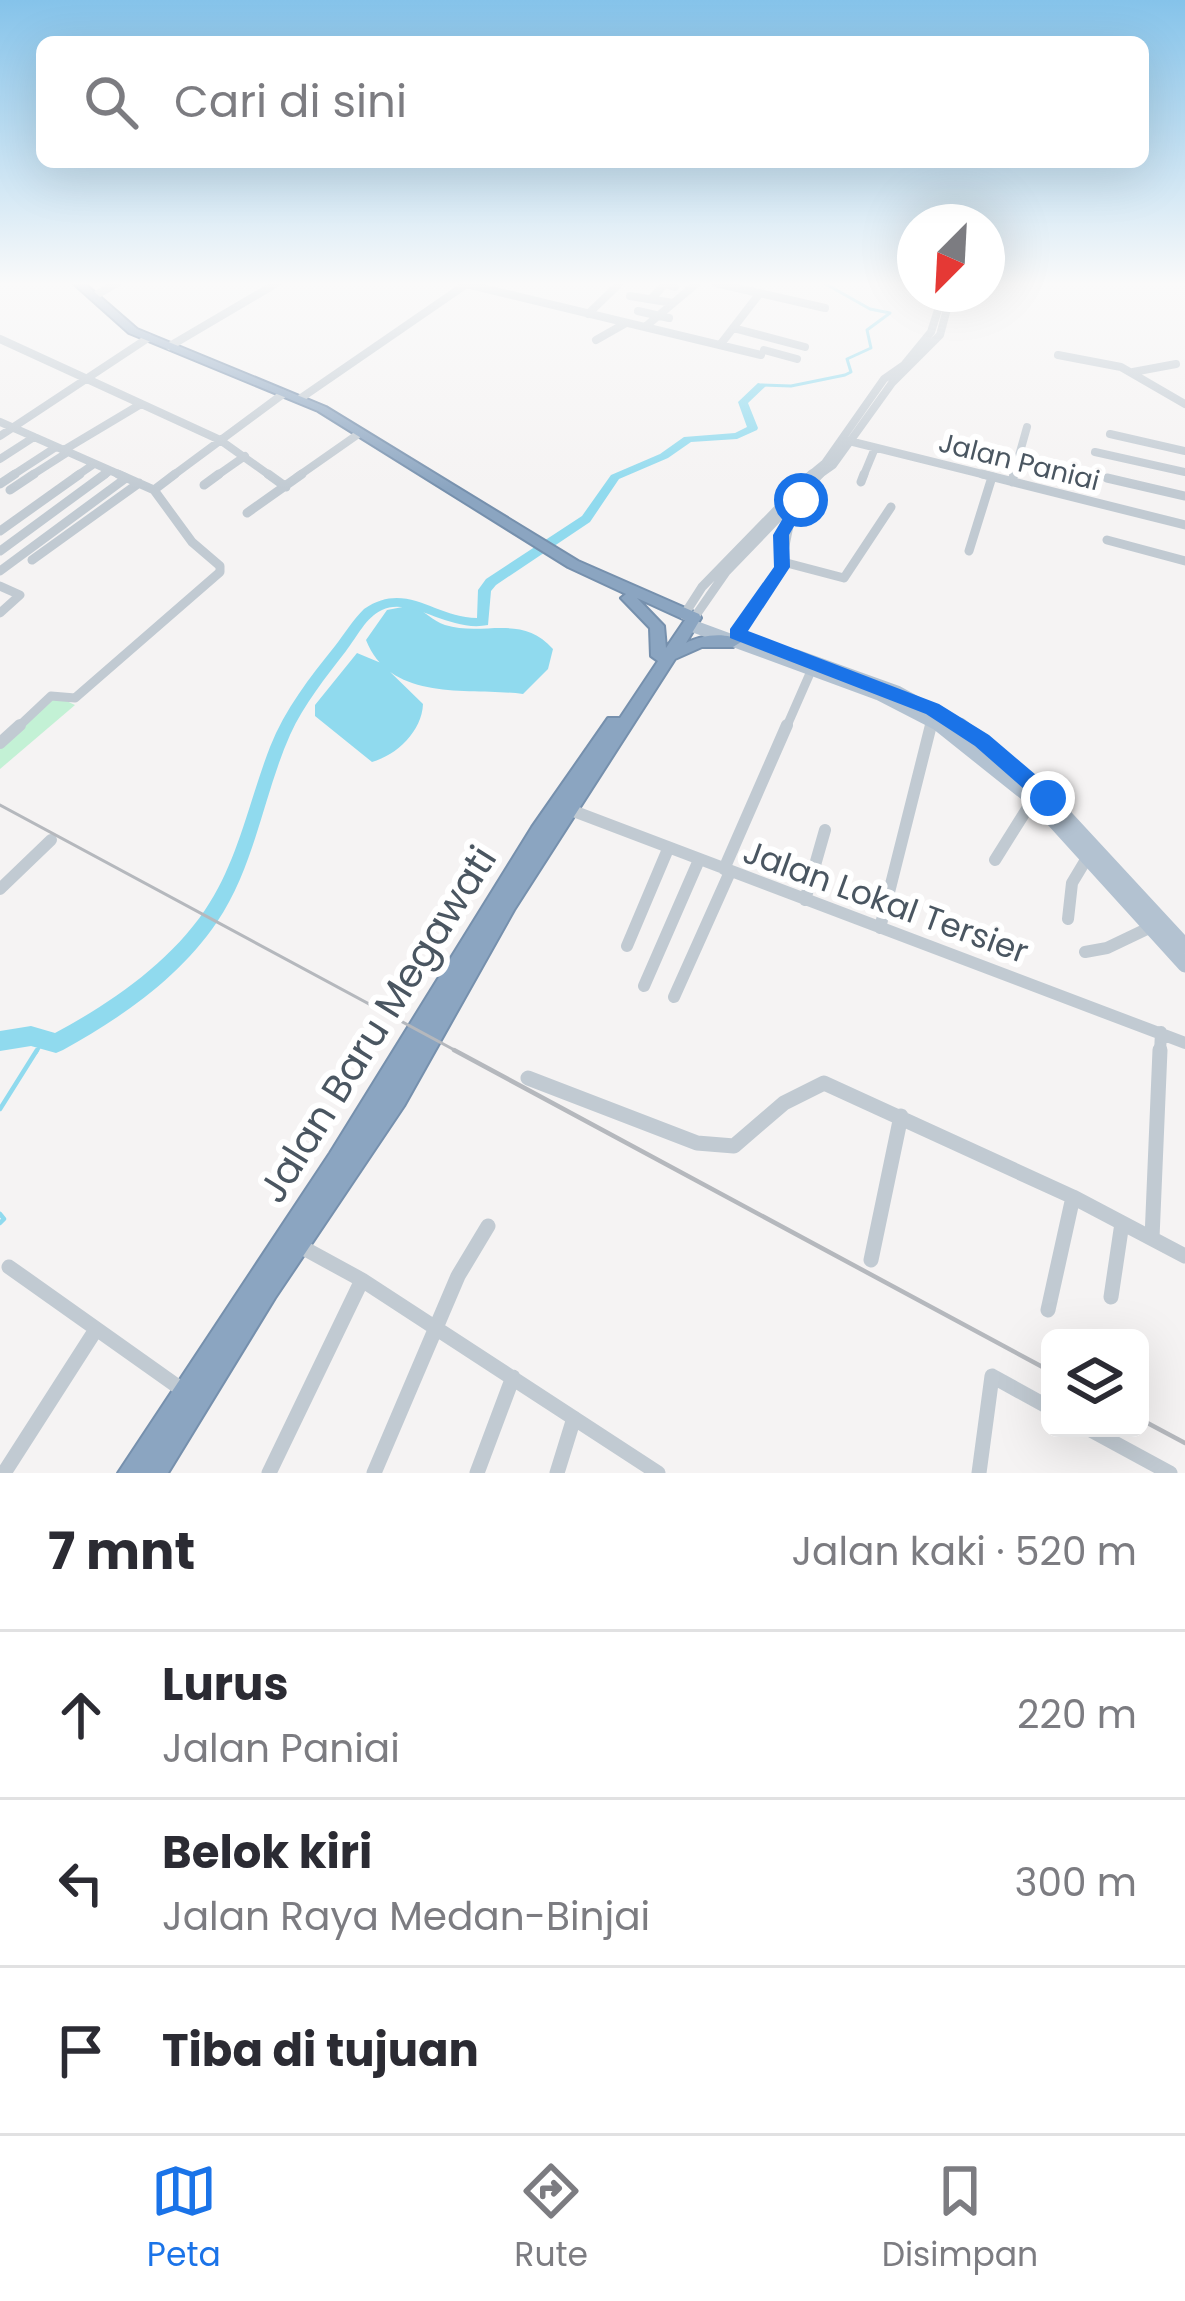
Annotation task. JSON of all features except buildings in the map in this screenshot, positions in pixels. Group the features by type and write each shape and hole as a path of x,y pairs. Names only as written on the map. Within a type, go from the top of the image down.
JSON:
{"highway":[{"path":"179,352 301,398 556,558 628,598 687,620"},
{"path":"184,352 279,391 516,533"},
{"path":"556,558 687,620"},
{"path":"628,598 657,626 663,659 694,644 735,638"},
{"name":"Jalan Baru Megawati","path":"132,1473 687,620"},
{"name":"Jalan Baru Megawati","path":"152,1473 396,1098 459,981 562,812"}],"main road":[{"path":"687,620 932,720 996,764 1185,965"},
{"path":"735,638 872,682 956,722 1048,798 1185,946"}],"street":[{"path":"24,352 220,440 286,487"},
{"path":"0,436 128,352"},
{"path":"301,398 367,352"},
{"path":"756,352 797,359"},
{"path":"687,620 726,572 833,465 892,383 926,352"},
{"path":"753,365 763,353"},
{"path":"1058,356 1135,374 1185,404"},
{"path":"1135,374 1176,364"},
{"path":"154,490 279,391"},
{"path":"0,484 142,404"},
{"path":"0,422 154,490 192,542 220,566 220,572 75,698 51,696 0,743"},
{"path":"1012,482 1028,428"},
{"path":"1110,434 1185,451"},
{"path":"247,513 357,435"},
{"path":"0,459 34,437"},
{"name":"Jalan Paniai","path":"846,441 1185,525"},
{"path":"861,482 875,448"},
{"path":"10,490 62,450"},
{"path":"1095,452 1185,472"},
{"path":"204,485 245,456"},
{"path":"0,531 94,464"},
{"path":"0,551 110,471"},
{"path":"0,568 124,477"},
{"path":"969,551 992,477"},
{"path":"1107,478 1185,496"},
{"path":"32,560 139,483"},
{"path":"735,638 783,562 781,535 791,503 816,489"},
{"path":"783,562 844,578 891,507"},
{"path":"1107,540 1185,561"},
{"path":"0,586 20,595 0,614"},
{"path":"674,997 811,670"},
{"path":"880,928 932,720"},
{"path":"994,860 1032,801"},
{"name":"Jalan Lokal Tersier","path":"562,812 1185,1043"},
{"path":"805,900 825,830"},
{"path":"0,889 51,840"},
{"path":"627,946 668,849"},
{"path":"1068,919 1072,883 1087,858"},
{"path":"644,986 699,860"},
{"path":"1085,952 1150,928"},
{"path":"1151,1238 1161,1032"},
{"path":"528,1078 709,1145 734,1146 784,1103 824,1083 1073,1197 1185,1256"},
{"path":"871,1260 901,1116"},
{"path":"1048,1310 1054,1277 1069,1244 1073,1197"},
{"path":"1111,1297 1122,1222"},
{"path":"374,1473 458,1276 488,1226"},
{"path":"298,1245 362,1280 658,1473"},
{"path":"9,1267 184,1391"},
{"path":"269,1473 362,1280"},
{"path":"4,1473 95,1331"},
{"path":"980,1473 992,1376 1041,1403"},
{"path":"477,1473 513,1377"},
{"path":"557,1473 574,1418"},
{"path":"1104,1437 1167,1472"}],"green space":[{"path":"56,696 75,705 0,769 0,746"}],"water":[{"path":"413,605 445,625 515,629 541,638 553,649 548,669 523,694 435,688 394,674 366,640 387,610"},
{"path":"357,653 381,663 423,704 406,740 372,762 315,716 315,705"}],"waterway":[{"path":"762,385 791,386 845,375 851,372 847,359 863,352"},
{"path":"0,1041 31,1036 56,1043 141,989 196,935 231,878 292,716 368,612 405,602 455,620 483,622 485,590 491,582 586,519 615,477 664,456 688,439 737,436 753,428 743,402 762,385"},
{"path":"36,1053 43,1041"},
{"path":"0,1109 37,1050"},
{"path":"0,1214 4,1219 0,1223"}],"railway":[{"path":"0,805 460,1053"},
{"path":"454,1050 1041,1366"},
{"path":"1149,1424 1185,1443"}],"route":[{"path":"801,500 781,535 782,567 736,634 933,709 1011,763 1048,798"}]}
